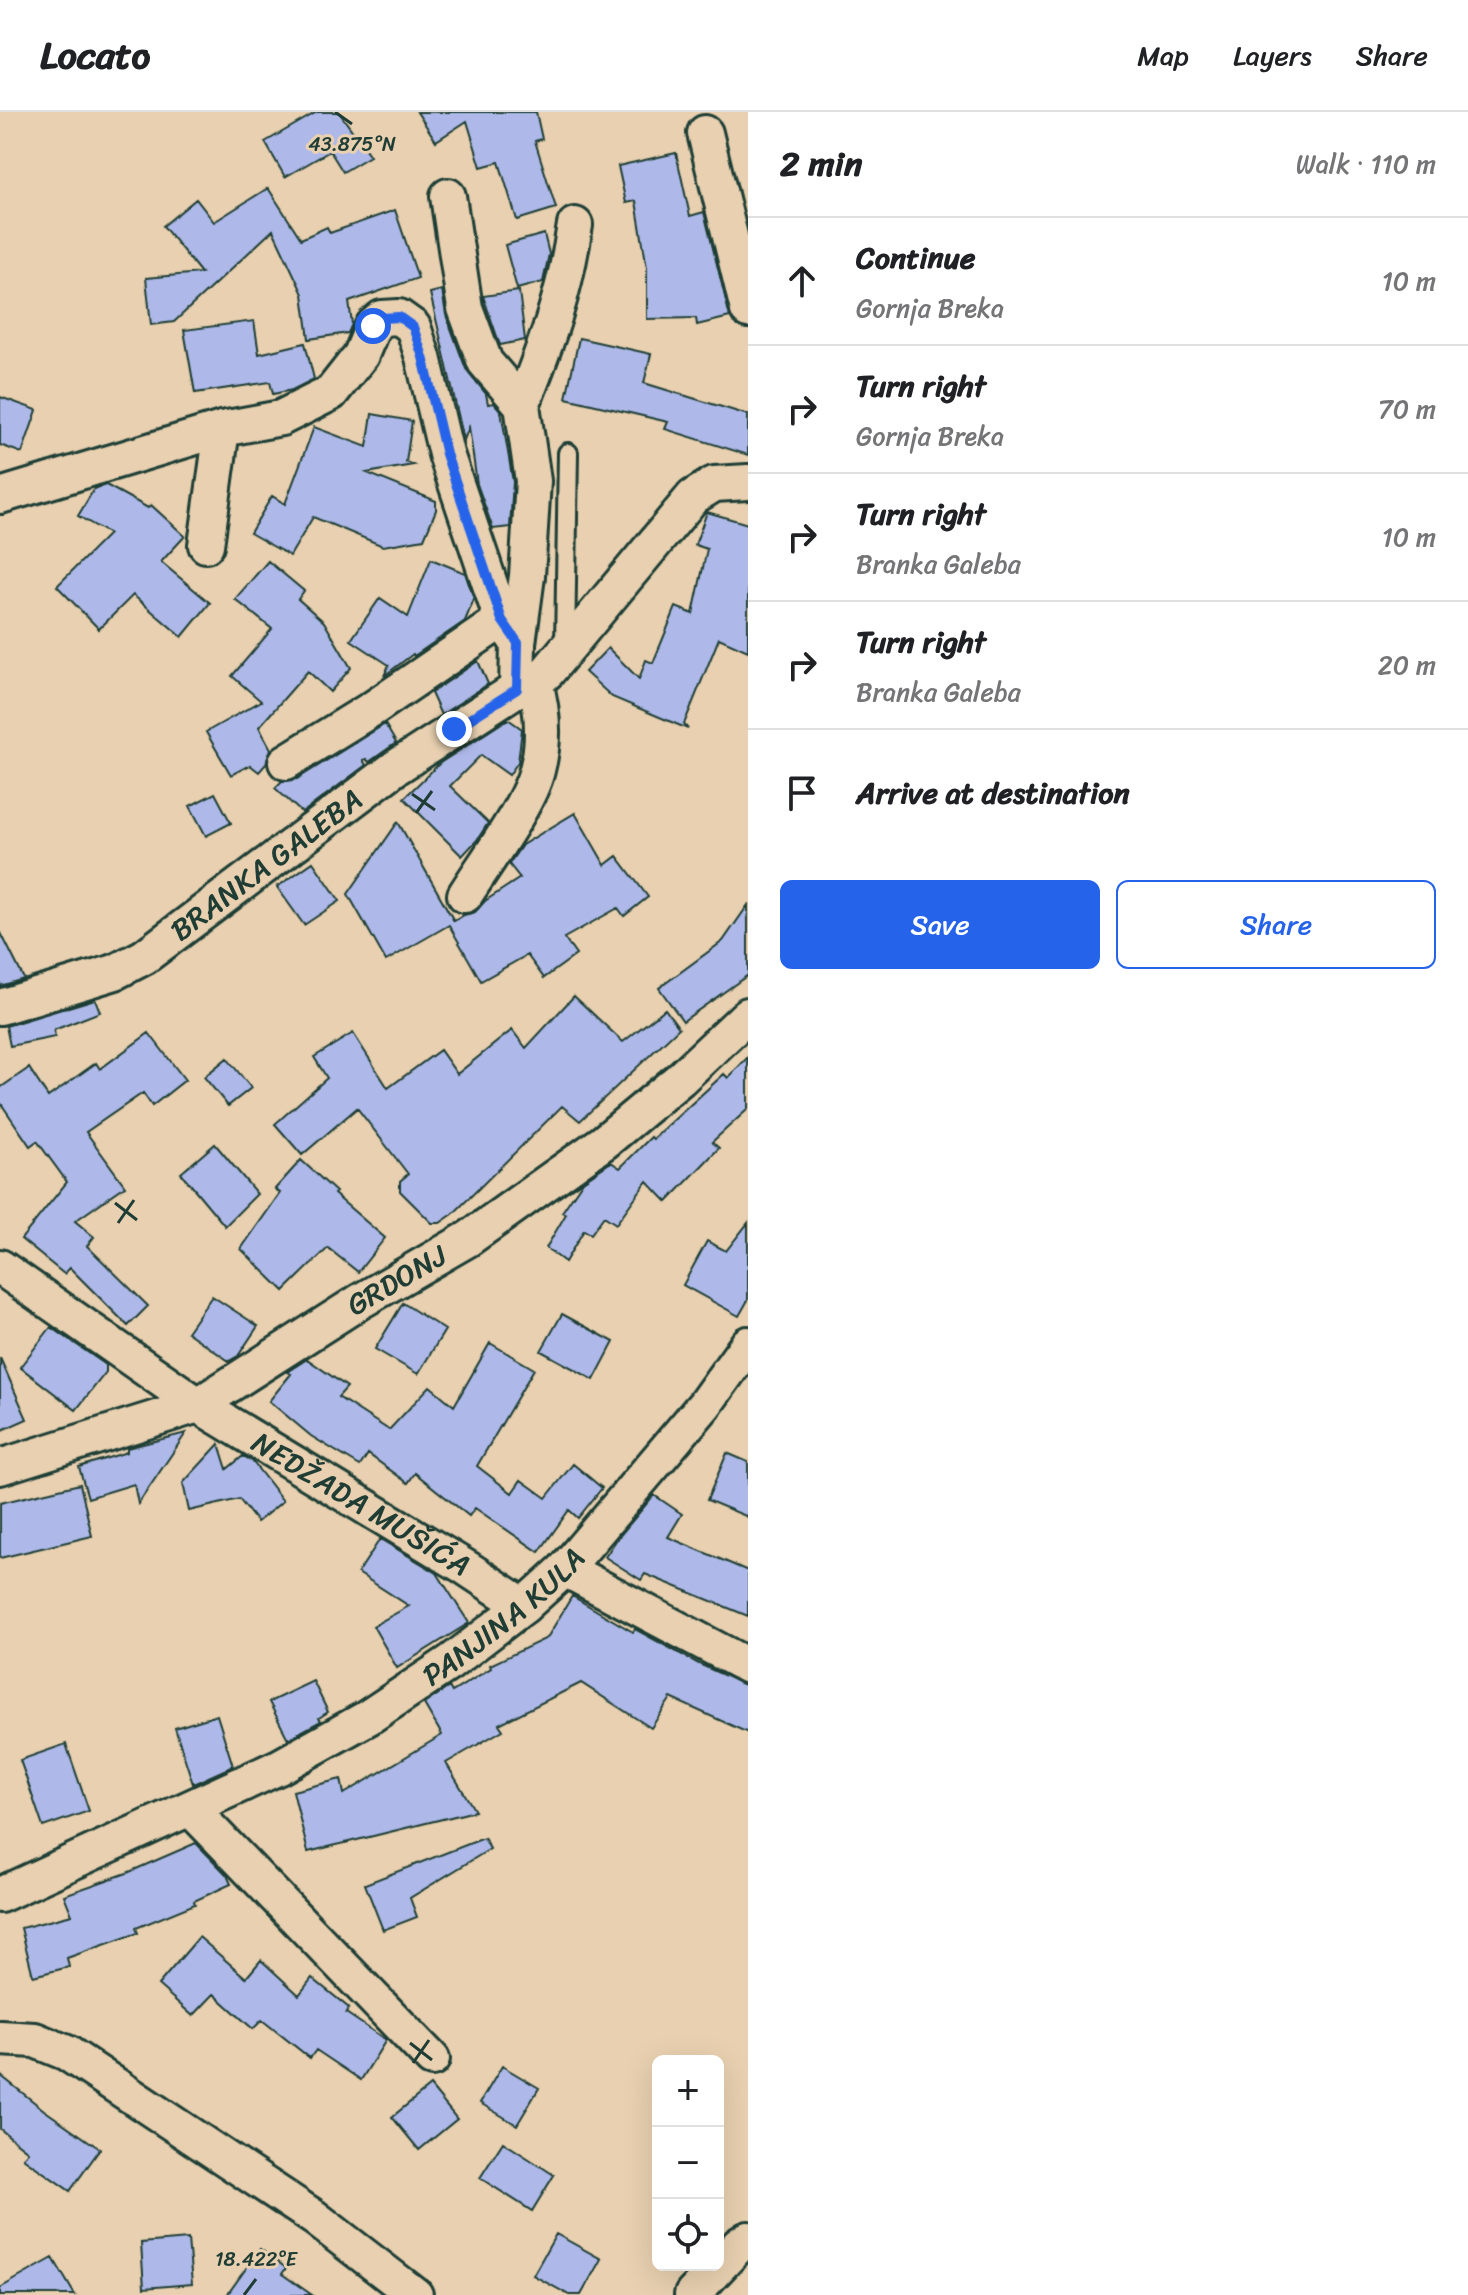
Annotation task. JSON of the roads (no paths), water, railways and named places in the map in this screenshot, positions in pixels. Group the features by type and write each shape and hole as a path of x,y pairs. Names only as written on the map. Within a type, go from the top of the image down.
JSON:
{"street":[{"path":"705,133 748,310"},
{"path":"448,196 465,308 485,362 522,405"},
{"path":"286,762 375,707 510,632 527,576 533,481 522,405 554,325 569,267 575,225"},
{"path":"0,496 222,429 281,418 331,393 361,355 373,326 382,318 399,317 413,327 446,454 510,632 526,686 542,708 537,772 519,808 465,895"},
{"path":"206,545 222,429"},
{"name":"BRANKA GALEBA","path":"0,1007 115,972 144,957 395,768 526,686 565,650 693,497 714,484 748,482"},
{"name":"GRDONJ","path":"0,1467 198,1405 359,1302 468,1239 604,1142 680,1079 748,1015"},
{"path":"0,1267 198,1405"},
{"name":"PANJINA KULA","path":"0,1895 279,1767 367,1718 451,1662 524,1606 565,1569 705,1404 748,1344"},
{"name":"NEDŽADA MUŠIĆA","path":"198,1405 524,1606"},
{"path":"565,1569 748,1666"},
{"path":"191,1809 432,2059"},
{"path":"0,2038 35,2040 67,2053 315,2218 415,2295"},
{"path":"692,2295 748,2239"}],"lane":[{"path":"565,650 568,453"}]}
